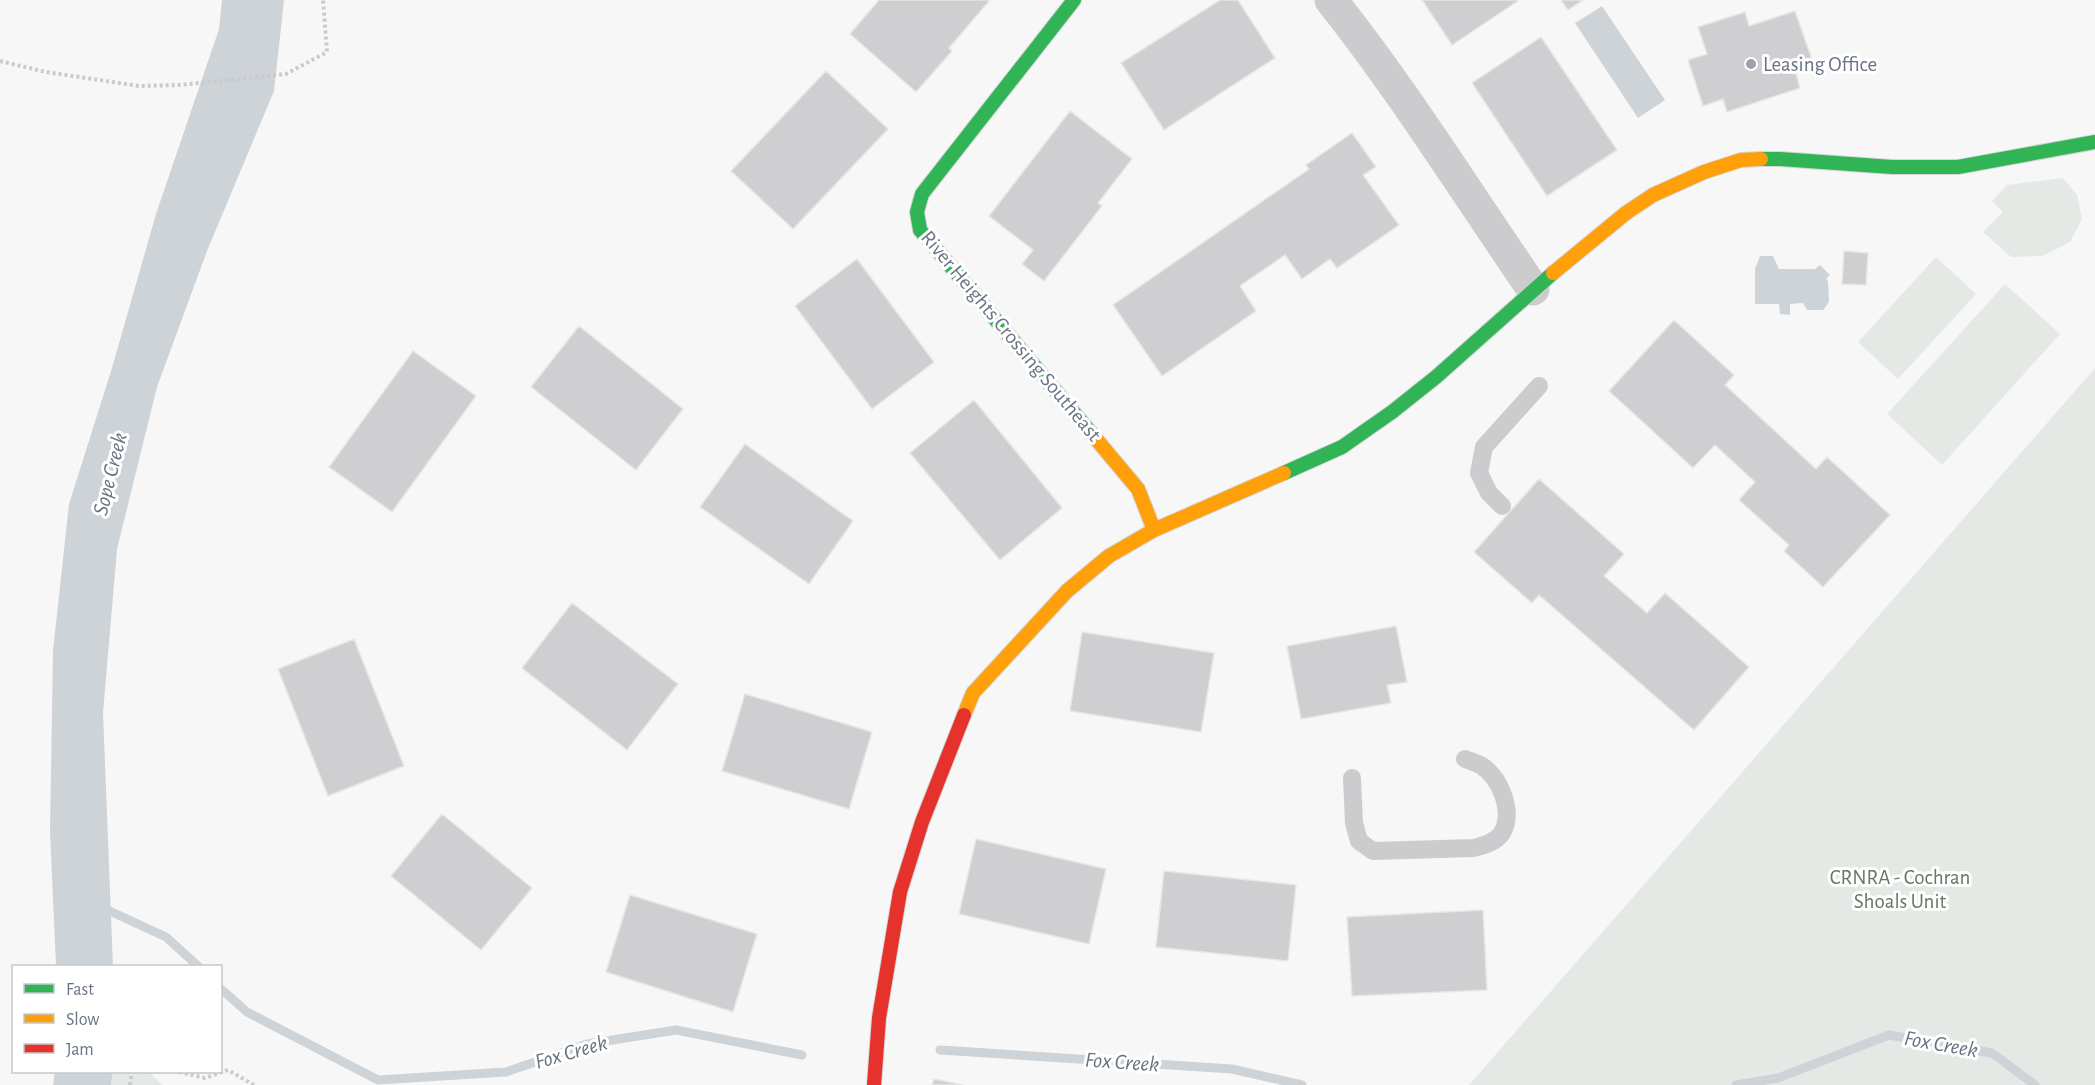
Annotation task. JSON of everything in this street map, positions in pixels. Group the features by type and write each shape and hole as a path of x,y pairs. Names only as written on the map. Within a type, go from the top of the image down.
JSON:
{"street":[{"name":"River Heights Crossing Southeast","path":"1074,0 922,194 917,212 920,230 1138,489 1154,530"},
{"path":"1330,0 1363,41 1417,117 1533,289"},
{"path":"874,1085 879,1018 900,892 922,822 973,693 1006,654 1067,591 1108,556 1154,530 1342,447 1436,377 1533,289 1626,213 1653,195 1704,172 1741,160 1780,159 1892,167 1958,167 2095,142"}],"lane":[{"path":"1502,506 1489,493 1479,472 1484,447 1539,386"},
{"path":"1352,778 1354,823 1359,841 1373,851 1474,848 1489,843 1501,834 1508,817 1504,796 1496,782 1483,766 1465,759"}],"path":[{"path":"0,61 46,72 139,86 180,85 286,74 327,52 323,0"},
{"path":"222,1072 228,1070 254,1085"},
{"path":"186,1073 205,1078 219,1073"}],"green space":[{"path":"2063,178 2077,195 2082,219 2070,242 2043,256 2011,257 1983,232 2003,212 1992,201 2007,185"},
{"path":"1936,257 1976,294 1898,379 1858,342"},
{"path":"2005,284 2060,334 1942,465 1887,414"},
{"name":"CRNRA - Cochran Shoals Unit","path":"2095,368 2095,1085 1469,1085"},
{"path":"113,1073 149,1073 163,1085 111,1085"}],"water":[{"name":"Sope Creek","path":"222,0 284,0 274,91 207,251 157,387 117,549 103,713 113,965 56,965 50,832 53,651 69,504 112,368 156,214 219,29"},
{"path":"1602,6 1665,100 1638,118 1575,23"},
{"path":"1760,256 1773,256 1779,269 1815,269 1820,265 1830,275 1826,279 1829,302 1823,310 1807,310 1803,303 1790,304 1790,315 1780,314 1779,304 1755,304 1755,269"},
{"path":"55,1073 113,1073 111,1085 53,1085"}],"building":[{"path":"879,0 990,0 949,48 952,51 916,92 850,34"},
{"path":"1220,0 1238,0 1275,58 1164,130 1121,63"},
{"path":"1422,0 1517,0 1518,1 1452,45"},
{"path":"1561,0 1583,0 1568,10"},
{"name":"Leasing Office","path":"1795,11 1815,68 1796,74 1800,88 1727,112 1723,99 1703,106 1688,60 1707,54 1698,27 1745,12 1749,26"},
{"path":"1541,37 1617,150 1547,196 1472,83"},
{"path":"826,71 888,129 793,229 731,171"},
{"path":"1070,111 1132,159 1098,203 1102,206 1044,281 1022,264 1033,250 989,216"},
{"path":"1352,133 1376,167 1363,175 1399,225 1337,268 1330,259 1302,279 1285,255 1240,286 1256,311 1162,376 1113,305 1309,169 1306,165"},
{"path":"1844,251 1868,253 1866,285 1842,284"},
{"path":"857,259 934,362 872,409 795,306"},
{"path":"1674,320 1734,375 1725,385 1816,469 1827,457 1890,515 1823,587 1784,551 1789,545 1739,500 1755,482 1715,445 1693,468 1609,391"},
{"path":"579,326 683,409 636,470 531,387"},
{"path":"413,351 476,396 392,512 329,467"},
{"path":"974,400 1062,508 1000,560 910,453"},
{"path":"745,444 853,521 809,584 700,507"},
{"path":"1539,479 1624,554 1604,576 1647,613 1665,593 1749,667 1694,730 1539,595 1532,603 1474,552"},
{"path":"572,603 678,684 627,750 522,668"},
{"path":"1396,626 1407,682 1387,685 1391,703 1301,719 1287,646"},
{"path":"1082,632 1214,653 1201,732 1070,711"},
{"path":"354,639 404,766 328,796 278,669"},
{"path":"745,694 872,732 849,809 722,771"},
{"path":"442,814 532,888 481,950 391,876"},
{"path":"976,839 1106,869 1089,944 959,914"},
{"path":"1164,871 1296,885 1288,961 1156,947"},
{"path":"630,895 757,934 733,1012 606,972"},
{"path":"1483,910 1487,990 1352,996 1347,917"},
{"path":"934,1079 963,1085 932,1085"}],"waterway":[{"name":"Fox Creek","path":"101,907 166,937 197,965"},
{"name":"Fox Creek","path":"222,990 247,1012 378,1080 506,1072 587,1044 676,1030 802,1055"},
{"name":"Fox Creek","path":"1736,1085 1778,1078 1889,1035 1992,1053 2035,1085"},
{"name":"Fox Creek","path":"940,1050 1232,1069 1302,1085"}],"traffic: fast":[{"path":"1074,0 922,194 917,212 920,230 1091,433"},
{"path":"1761,159 1892,167 1958,167 2095,142"},
{"path":"1284,473 1342,447 1392,412 1436,377 1553,273"}],"traffic: slow":[{"path":"1553,273 1626,213 1653,195 1704,172 1741,160 1761,159"},
{"path":"1091,433 1138,489 1154,530"},
{"path":"964,715 973,693 1067,591 1109,556 1154,530 1284,473"}],"traffic: jam":[{"path":"874,1085 879,1018 900,892 922,822 964,715"}],"place":[{"name":"Leasing Office","path":"1751,64"}]}
